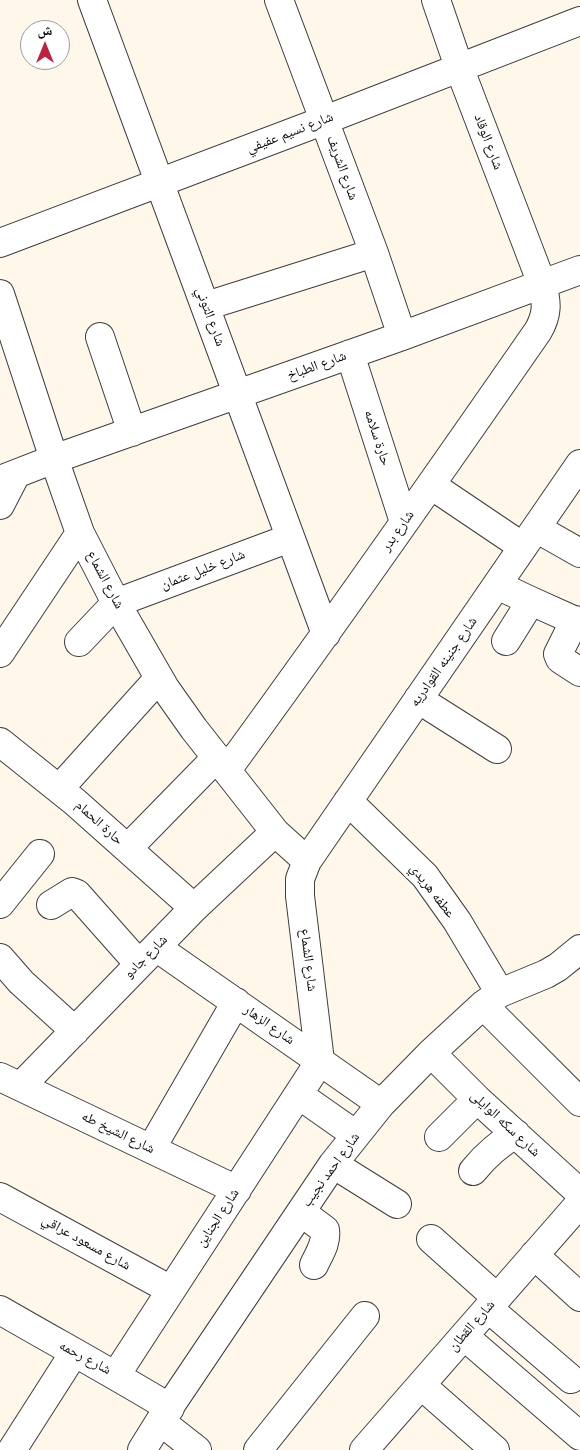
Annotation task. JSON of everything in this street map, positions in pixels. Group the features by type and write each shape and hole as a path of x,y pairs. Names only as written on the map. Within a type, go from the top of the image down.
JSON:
{"street":[{"name":"شارع التوني","path":"92,0 326,634"},
{"name":"شارع الشريف","path":"279,0 374,253 402,336"},
{"name":"شارع الوقاد","path":"436,0 459,67 542,284"},
{"name":"شارع نسيم عفيفي","path":"0,243 580,21"},
{"path":"206,306 374,253"},
{"name":"شارع الطباخ","path":"8,477 580,270"},
{"name":"شارع بدر","path":"128,848 222,764 326,634 543,322 546,314 546,299 542,284"},
{"name":"شارع الشماع","path":"0,294 80,533 116,603 159,678 194,729 275,832 307,861 300,879 300,896 320,1061"},
{"path":"100,337 132,432"},
{"name":"حارة سلامه","path":"350,354 404,522"},
{"name":"شارع جنينه القوادريه","path":"307,861 580,464"},
{"path":"0,505 8,477"},
{"path":"431,485 529,537 580,553"},
{"path":"0,653 80,533"},
{"name":"شارع خليل عثمان","path":"116,603 290,538"},
{"path":"497,585 577,621 558,654 560,659 580,672"},
{"path":"506,641 531,601"},
{"path":"79,642 116,603"},
{"path":"58,789 159,678"},
{"path":"418,699 497,749"},
{"name":"حارة الحمام","path":"1,744 128,848 194,908"},
{"name":"عطفه هريدي","path":"348,801 425,876 457,921 491,999 580,1102"},
{"name":"شارع جادو","path":"10,1082 75,1031 194,908 275,832"},
{"path":"0,904 40,854"},
{"name":"شارع الزهار","path":"51,905 72,892 77,894 148,956 236,1002 381,1104"},
{"path":"0,958 21,982 75,1031"},
{"name":"شارع احمد نجيب","path":"142,1450 333,1164 381,1104 430,1053 491,999 576,958"},
{"path":"151,1149 236,1002"},
{"name":"شارع سكه الوايلى","path":"430,1053 477,1099 580,1193"},
{"name":"شارع الجناين","path":"116,1375 320,1061"},
{"name":"شارع الشيخ طه","path":"10,1082 237,1190"},
{"path":"299,1094 356,1135"},
{"path":"439,1137 477,1099"},
{"path":"473,1171 485,1156 499,1144 516,1134"},
{"path":"333,1164 397,1204"},
{"name":"شارع مسعود عراقي","path":"0,1197 171,1290"},
{"name":"شارع القطان","path":"364,1450 580,1203"},
{"path":"301,1212 325,1230 326,1237 314,1265"},
{"path":"431,1239 492,1303 571,1379"},
{"path":"534,1255 580,1297"},
{"name":"شارع رحمه","path":"0,1310 116,1375 165,1414 197,1450"},
{"path":"258,1450 365,1316"},
{"path":"464,1336 580,1436"},
{"path":"12,1450 74,1353"},
{"path":"421,1385 495,1450"}]}
